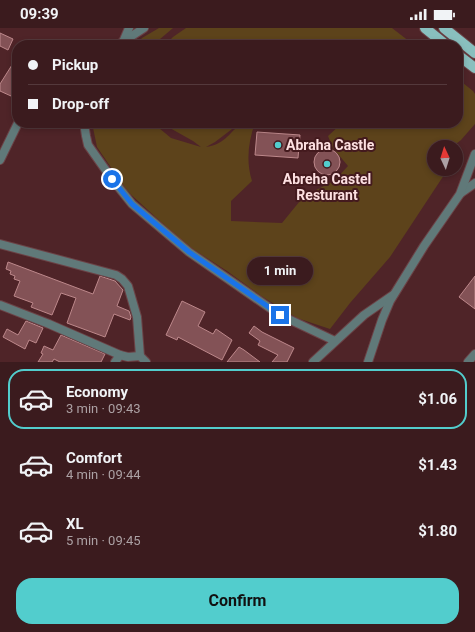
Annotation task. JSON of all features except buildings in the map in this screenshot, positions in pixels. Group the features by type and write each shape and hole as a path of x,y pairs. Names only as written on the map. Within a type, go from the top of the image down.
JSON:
{"main road":[{"path":"425,28 440,40"},
{"path":"444,28 459,40"},
{"path":"452,40 455,37"},
{"path":"463,43 475,53"},
{"path":"463,59 475,68"}],"street":[{"path":"122,40 129,28"},
{"path":"126,40 144,28"},
{"path":"0,160 16,128"},
{"path":"85,128 88,145 112,179 138,209 189,252 280,315 335,341"},
{"path":"368,362 382,320 394,295 424,246 460,194 475,154"},
{"path":"460,194 475,183"},
{"path":"0,244 116,275 122,279 128,286 137,317 143,359 128,357 117,359 49,324 0,305"},
{"path":"312,362 364,315 394,295"},
{"path":"468,362 475,354"}],"shaded area":[{"path":"159,28 173,28 159,40 140,40"},
{"path":"186,28 392,28 408,40 170,40"},
{"path":"463,83 475,94 475,124 461,140 427,140 427,176 443,176 390,257 350,303 330,329 297,318 261,296 227,271 185,244 127,191 97,147 93,128 159,128 171,138 201,147 170,128 233,128 206,147 217,144 236,128 254,128 248,159 252,181 231,201 231,221 282,223 304,196 334,181 348,166 333,148 328,136 337,128 463,128"}],"place":[{"name":"Abraha Castle","path":"278,145"},
{"name":"Abreha Castel Resturant","path":"327,164"}],"route":[{"path":"112,179 132,204 189,252 280,315"}]}
